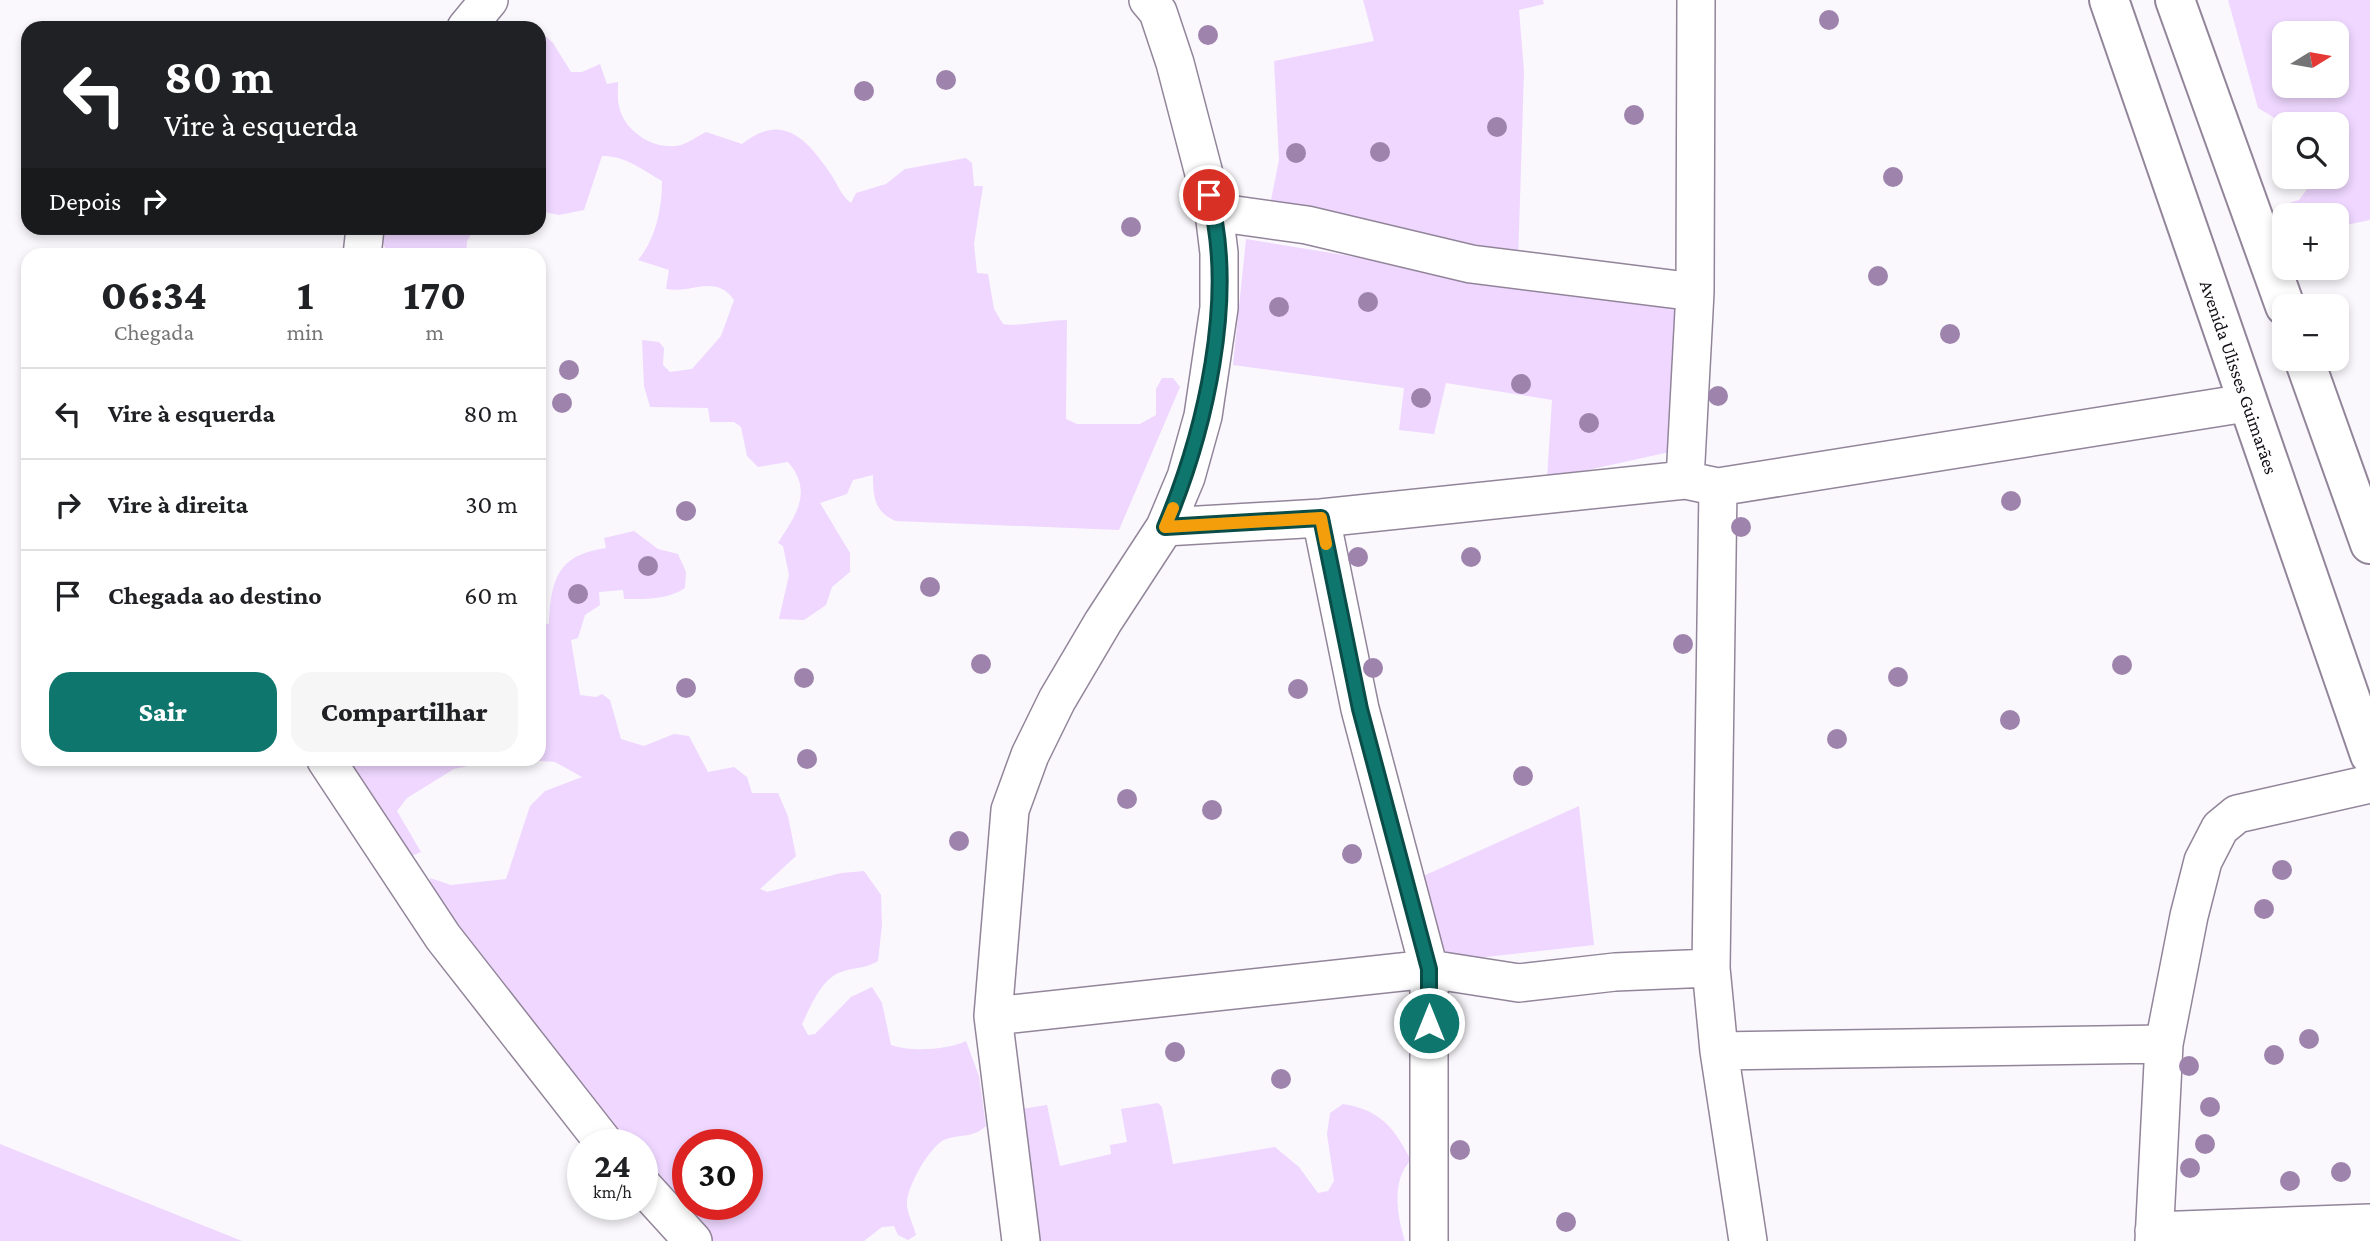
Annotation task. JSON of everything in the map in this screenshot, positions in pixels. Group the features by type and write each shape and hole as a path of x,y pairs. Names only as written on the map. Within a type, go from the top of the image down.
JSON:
{"main road":[{"name":"Avenida Ulisses Guimarães","path":"2109,0 2370,755"},
{"path":"2175,0 2281,294"},
{"path":"2308,371 2370,544"}],"street":[{"path":"1021,1241 993,1016 1010,810 1030,755 1057,700 1103,622 1165,527 1186,477 1203,416 1219,308 1219,253 1214,212 1175,63 1158,12 1148,0"},
{"path":"1696,0 1695,292 1711,968 1719,1051 1748,1241"},
{"path":"1214,212 1307,225 1471,264 1695,292"},
{"path":"1165,527 1321,518 1701,484 2246,402"},
{"path":"1321,518 1360,709 1429,969 1429,1241"},
{"path":"330,766 443,937 593,1129"},
{"path":"2370,783 2237,814 2220,828 2203,861 2164,1044 2154,1236 2370,1223"},
{"path":"993,1016 1429,969 1519,984 1615,972 1711,968"},
{"path":"1719,1051 2164,1044"},
{"path":"658,1203 693,1241"}],"shaded area":[{"path":"1363,0 1543,0 1544,4 1519,10 1524,71 1518,263 1269,210 1279,160 1274,61 1374,41"},
{"path":"2228,0 2370,0 2370,220 2349,224 2349,203 2289,203 2299,200 2307,189 2349,189 2349,112 2272,112 2272,116 2258,108"},
{"path":"546,37 571,72 582,72 600,64 607,84 618,82 618,103 624,119 644,139 662,145 681,145 706,132 742,144 757,134 782,130 804,141 814,151 842,194 851,203 856,193 886,184 905,169 966,158 972,163 974,186 983,186 974,244 977,273 988,274 994,309 1003,324 1067,320 1066,419 1077,424 1140,424 1156,415 1156,389 1162,378 1173,378 1180,387 1119,530 896,521 883,513 876,503 873,475 853,480 847,494 820,503 850,553 850,572 832,587 826,605 804,620 779,619 789,575 783,546 778,543 799,504 801,494 796,473 788,462 758,467 747,456 741,427 734,422 710,422 708,408 650,407 644,386 642,340 659,342 664,348 663,365 670,372 692,369 721,336 734,300 727,292 711,286 666,289 669,270 638,260 657,223 662,181 626,161 602,156 584,210 559,215 546,212"},
{"path":"380,235 471,235 467,248 385,248"},
{"path":"1246,239 1686,311 1674,451 1547,479 1552,400 1446,383 1434,434 1399,430 1404,388 1233,365"},
{"path":"634,531 658,549 678,554 686,572 685,588 671,595 648,599 624,599 623,590 599,592 600,605 585,615 578,638 571,640 580,695 596,697 602,694 610,700 621,739 644,746 674,734 689,736 708,772 734,767 747,777 752,793 778,793 788,816 796,856 760,889 767,892 841,873 864,871 881,895 882,925 878,961 841,972 828,981 817,994 802,1024 808,1035 815,1034 851,997 872,987 882,1003 891,1045 908,1049 929,1049 966,1041 979,1076 986,1126 972,1134 940,1142 921,1166 907,1203 916,1235 908,1240 898,1235 894,1226 882,1227 864,1241 711,1241 693,1220 763,1220 763,1129 672,1129 672,1196 658,1180 658,1129 616,1129 435,912 430,878 451,885 506,879 530,806 545,791 582,777 555,762 546,761 546,623 549,624 555,582 560,571 577,556 606,548 604,538"},
{"path":"342,766 468,766 454,769 407,798 397,811 421,852 403,860"},
{"path":"1579,806 1594,945 1459,960 1440,948 1410,882"},
{"path":"1158,1103 1162,1107 1173,1164 1275,1147 1299,1167 1318,1193 1328,1191 1334,1181 1327,1134 1330,1113 1343,1104 1377,1116 1399,1139 1411,1160 1400,1178 1398,1188 1398,1210 1405,1241 1022,1241 1007,1111 1047,1105 1060,1166 1111,1154 1110,1145 1127,1142 1121,1109"},
{"path":"0,1144 242,1241 0,1241"}],"slow traffic":[{"path":"1173,508 1165,527 1321,518 1326,544"}],"route":[{"path":"1209,195 1219,253 1219,308 1203,416 1186,477 1165,527 1321,518 1360,709 1429,969 1429,1023"}]}
